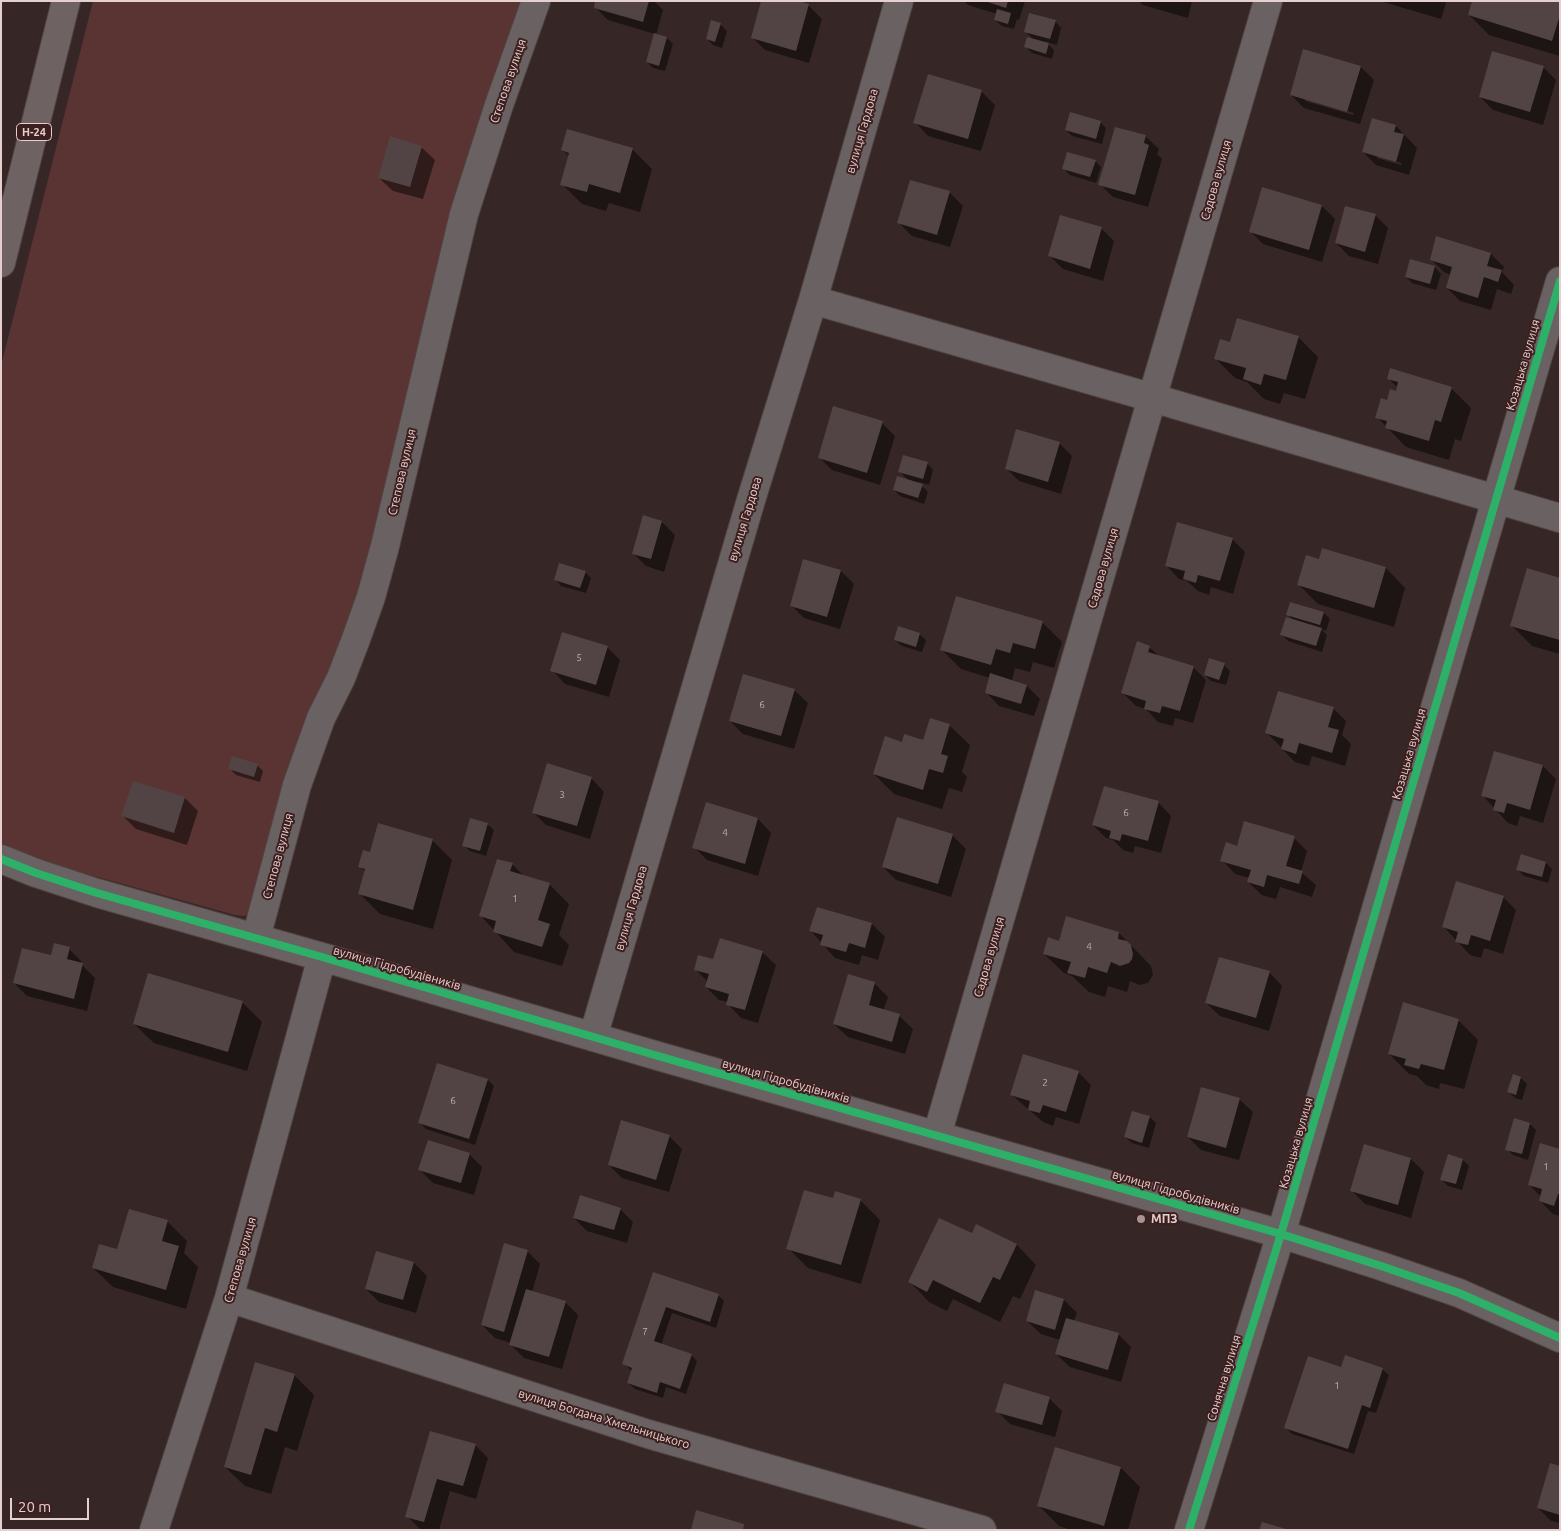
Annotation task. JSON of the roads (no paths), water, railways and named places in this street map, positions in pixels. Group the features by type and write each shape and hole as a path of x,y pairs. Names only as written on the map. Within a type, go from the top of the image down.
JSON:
{"main road":[{"name":"Н-24","path":"1,263 66,1"}],"street":[{"name":"Степова вулиця","path":"256,938 301,772 321,718 341,678 374,588 464,214 499,105 536,1"},
{"name":"вулиця Гардова","path":"593,1037 750,500 813,300 899,1"},
{"name":"Садова вулиця","path":"937,1135 1268,1"},
{"name":"Козацька вулиця","path":"1281,1234 1560,281"},
{"path":"813,300 1560,518"},
{"name":"вулиця Гідробудівників","path":"1,859 36,874 65,883 593,1037 1281,1234 1459,1293 1560,1338"},
{"name":"Степова вулиця","path":"154,1530 229,1298 322,957"},
{"name":"Сонячна вулиця","path":"1189,1530 1281,1234"},
{"name":"вулиця Богдана Хмельницького","path":"229,1298 648,1434 982,1530"}],"place":[{"name":"МПЗ","path":"1141,1219"}]}
